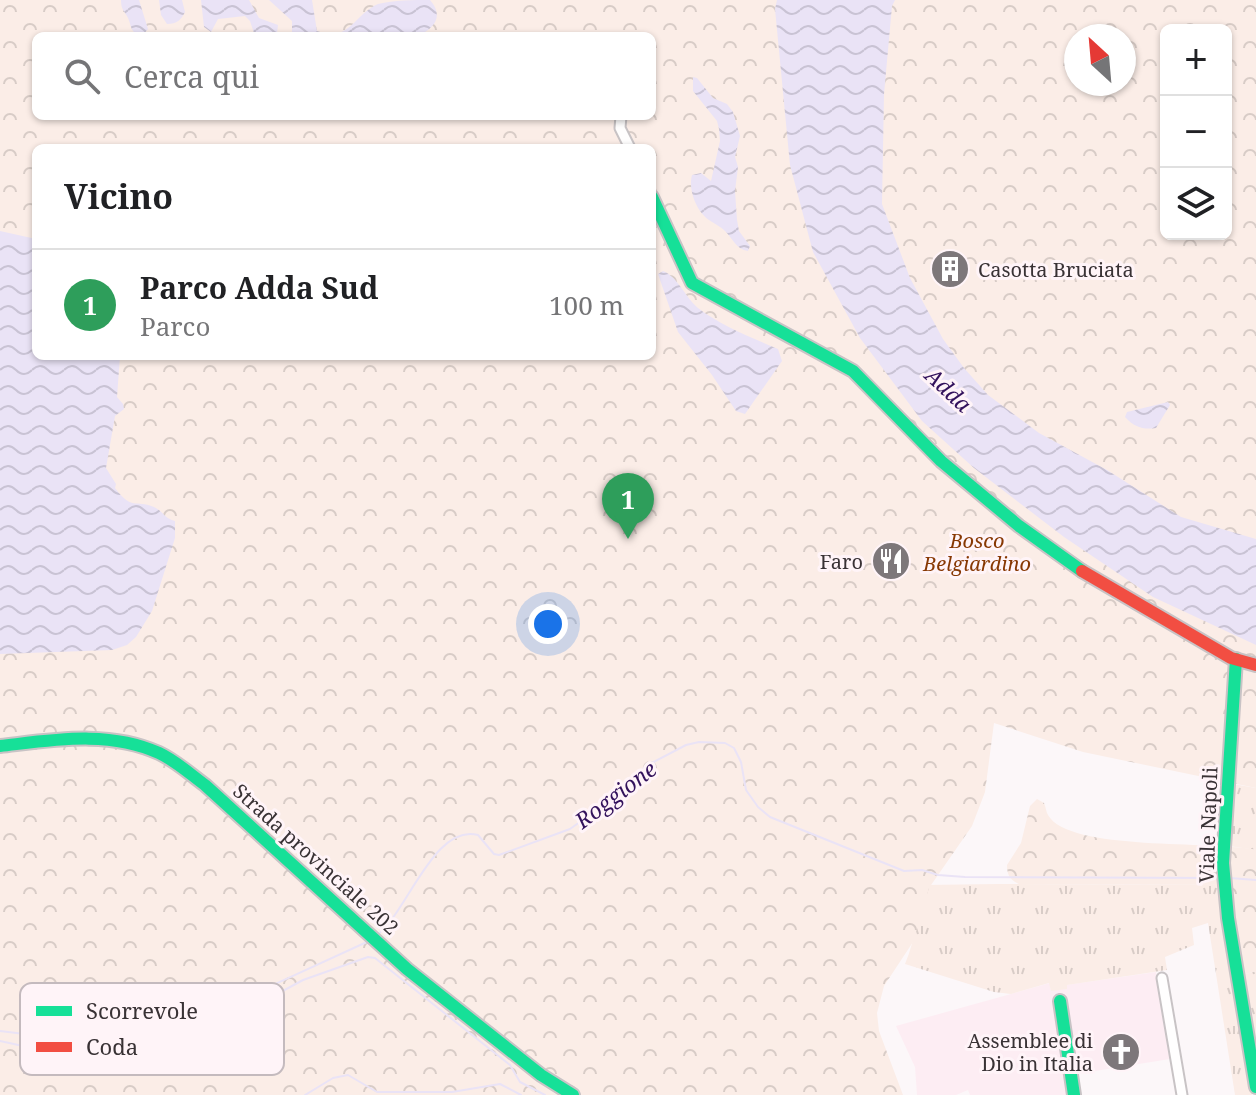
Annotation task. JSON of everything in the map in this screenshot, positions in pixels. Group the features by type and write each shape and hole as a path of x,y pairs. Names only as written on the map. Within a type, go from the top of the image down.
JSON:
{"street":[{"path":"621,120 620,128 628,144"},
{"path":"656,206 692,283 853,371 941,461 1019,526 1072,565 1236,659 1256,665"},
{"name":"Viale Napoli","path":"1236,659 1225,814 1224,879 1253,1049 1256,1087"},
{"name":"Strada provinciale 202","path":"0,746 97,738 124,741 156,751 205,785 407,969 545,1078 573,1095"},
{"path":"1162,978 1182,1095"},
{"path":"1060,1001 1074,1095"}],"shaded area":[{"path":"1156,972 1170,1059 1070,1075 1073,1095 970,1095 968,1090 956,1095 917,1095 915,1067 896,1026 1050,983 1051,990"}],"green space":[{"name":"Bosco Belgiardino","path":"0,0 1256,0 1256,788 1083,752 994,723 985,792 972,826 929,888 913,942 884,986 877,1013 879,1031 903,1095 0,1095"},
{"path":"1233,784 1256,788 1256,850 1229,846"},
{"path":"1037,799 1044,803 1048,815 1061,827 1083,835 1144,843 1256,850 1256,971 1242,975 1229,885 1019,884 1013,881 1007,865 1021,843 1030,806"},
{"path":"924,885 1221,885 1252,1095 1235,1095 1208,923 1192,928 1194,945 1165,957 1167,970 1067,985 1067,989 1051,991 1049,983 1011,994 994,992 905,964"},
{"path":"1256,971 1256,1043 1254,1044 1242,975"}],"water":[{"path":"121,0 139,0 148,29 146,32 132,30"},
{"path":"159,0 182,0 185,12 176,22 167,24 161,15"},
{"path":"201,0 249,0 259,18 278,25 277,32 254,32 245,16 218,19 211,32 204,27"},
{"path":"269,0 312,0 317,31 321,32 292,32 292,21"},
{"path":"404,0 430,0 437,16 424,32 340,32 378,4"},
{"name":"Adda","path":"777,0 895,0 884,94 882,204 910,278 943,339 988,395 1039,433 1107,470 1181,517 1256,539 1256,645 1153,597 1064,537 974,468 922,421 860,338 813,252 790,165 775,9"},
{"path":"693,77 713,98 727,104 733,112 740,136 735,157 738,167 735,191 737,220 739,231 750,246 748,251 704,216 694,199 692,175 701,173 711,181 720,141 717,121 693,91"},
{"path":"0,231 32,238 32,360 120,360 117,397 124,409 115,416 106,468 116,484 115,488 126,500 154,507 175,521 175,538 152,611 136,637 127,645 112,650 0,654"},
{"path":"663,271 673,278 698,308 736,331 778,349 782,361 745,414 736,411 678,332 658,274"},
{"path":"1168,402 1170,405 1156,428 1139,427 1125,417 1127,412"}],"waterway":[{"name":"Roggione","path":"377,935 388,924 422,872 448,842 462,835 478,835 494,854 499,855 570,829 626,789 646,766 686,745 699,742 725,743 734,748 741,762 746,790 770,817 904,871 922,870 965,877 1219,878"},
{"name":"Roggione","path":"1230,878 1256,880"},
{"name":"Roggione","path":"277,983 369,941"},
{"path":"284,990 303,980 368,957 375,958 510,1065 520,1082 545,1095"},
{"name":"Roggione","path":"0,1031 20,1033"},
{"path":"0,1041 20,1045"},
{"path":"305,1095 333,1078 348,1075 377,1092 452,1092 500,1084 521,1095"}],"traffic: fast":[{"path":"656,206 692,283 853,371 941,461 1019,526 1082,571"},
{"path":"1236,659 1223,863 1228,918 1256,1087"},
{"path":"0,746 101,739 140,746 171,760 205,785 407,969 541,1075 573,1095"},
{"path":"1060,1001 1074,1095"}],"traffic: jam":[{"path":"1082,571 1231,658 1256,665"}],"place":[{"name":"Casotta Bruciata","path":"950,269"},
{"name":"Parco Adda Sud","path":"628,539"},
{"name":"Faro","path":"891,561"},
{"name":"Assemblee di Dio in Italia","path":"1121,1052"}]}
